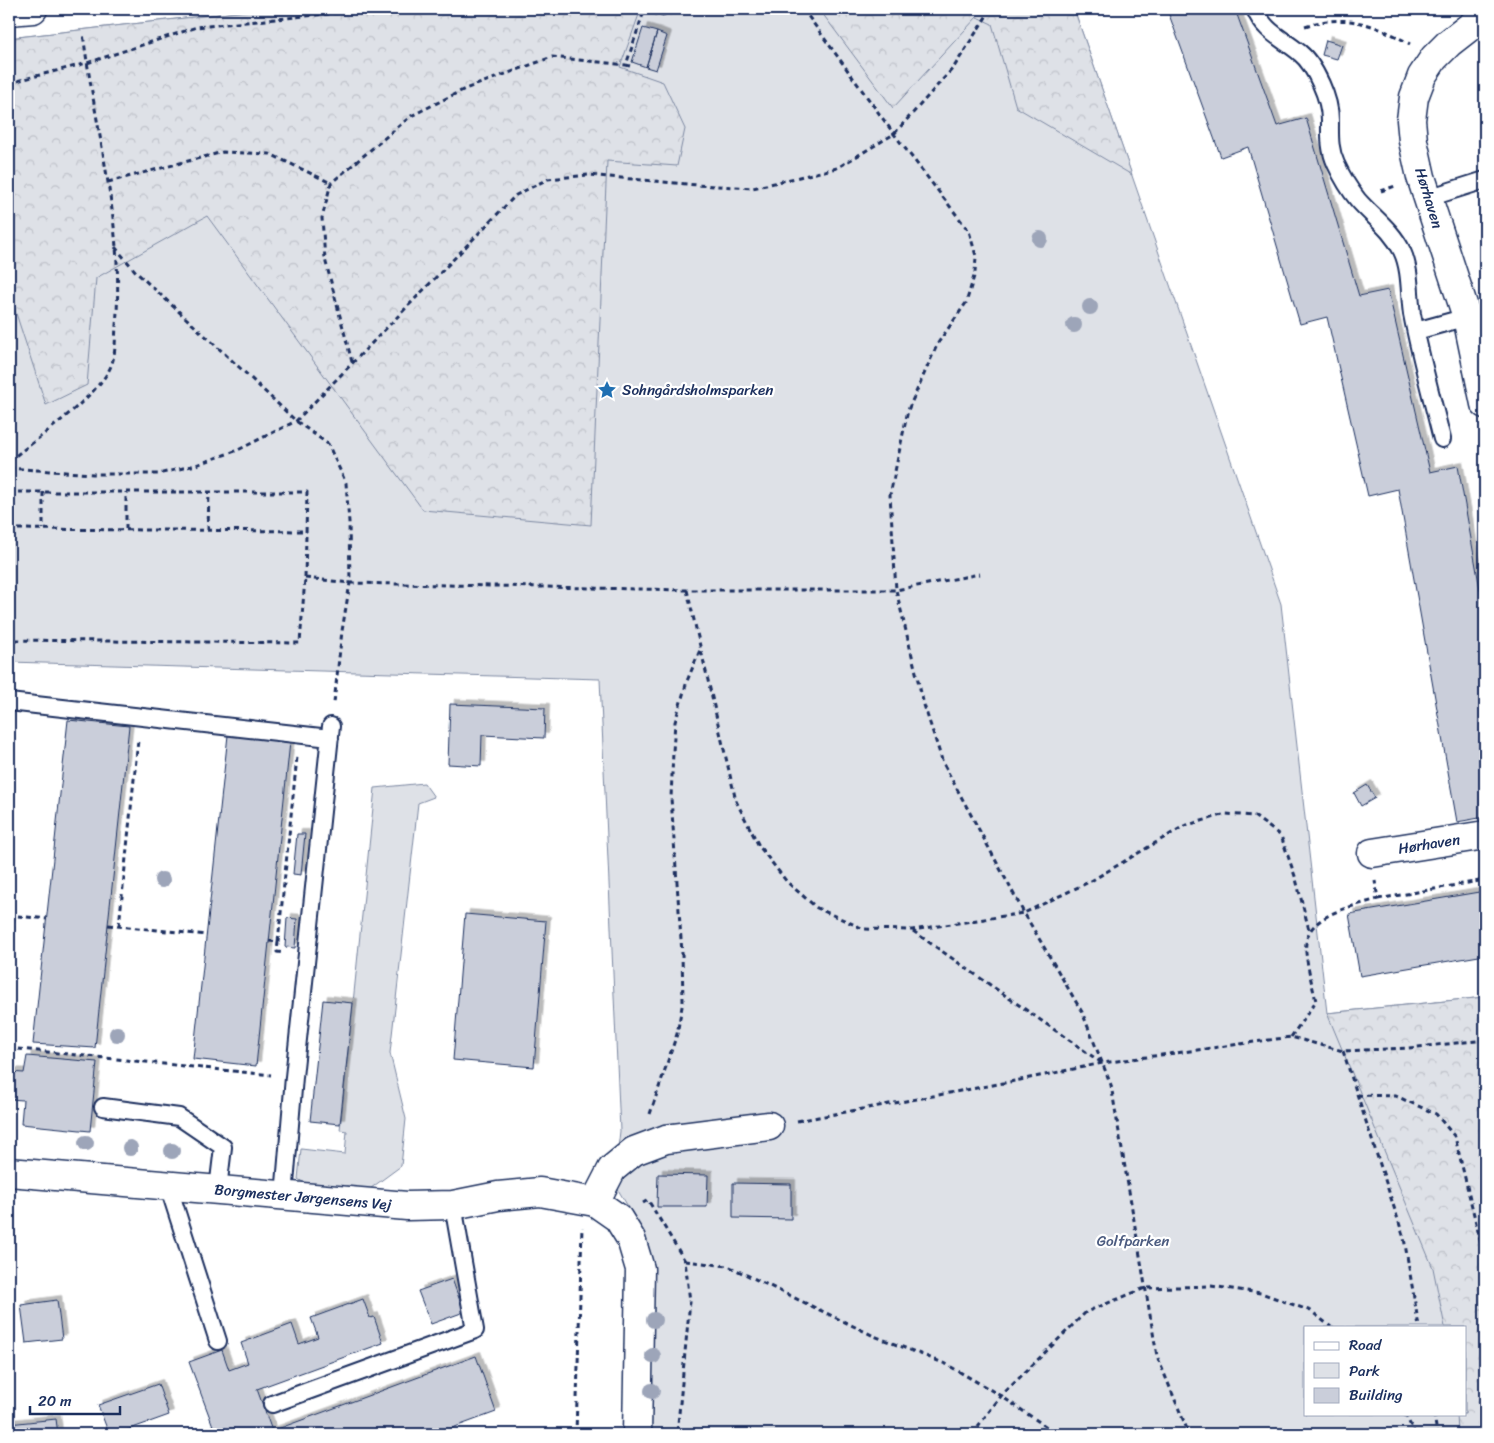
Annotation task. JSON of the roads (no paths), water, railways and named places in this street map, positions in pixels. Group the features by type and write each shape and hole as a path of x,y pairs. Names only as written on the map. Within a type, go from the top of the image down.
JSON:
{"street":[{"path":"9,12 33,9"},
{"name":"Hørhaven","path":"1485,14 1449,43 1434,58 1422,76 1414,97 1411,120 1413,142 1424,188 1466,317 1485,404"},
{"name":"Hørhaven","path":"1372,853 1485,835"},
{"path":"589,1201 612,1169 634,1151 641,1148 666,1139 769,1126"},
{"name":"Borgmester Jørgensens Vej","path":"9,1172 407,1206 453,1205 498,1196 540,1192 589,1201 618,1218 631,1239 640,1269 637,1434"}],"lane":[{"path":"1255,9 1269,31 1301,54 1313,68 1322,84 1327,100 1332,154 1345,182 1357,199 1393,236 1403,252 1416,331 1442,439"},
{"path":"1424,188 1485,180"},
{"path":"1416,331 1466,317"},
{"path":"9,702 300,734 331,732 294,1078 284,1196"},
{"path":"104,1107 179,1117 223,1147 218,1189"},
{"path":"168,1185 218,1341"},
{"path":"272,1404 475,1330 453,1205"}],"place":[{"name":"Sohngårdsholmsparken","path":"607,390"}],"park label":[{"name":"Golfparken","path":"1133,1241"}]}
